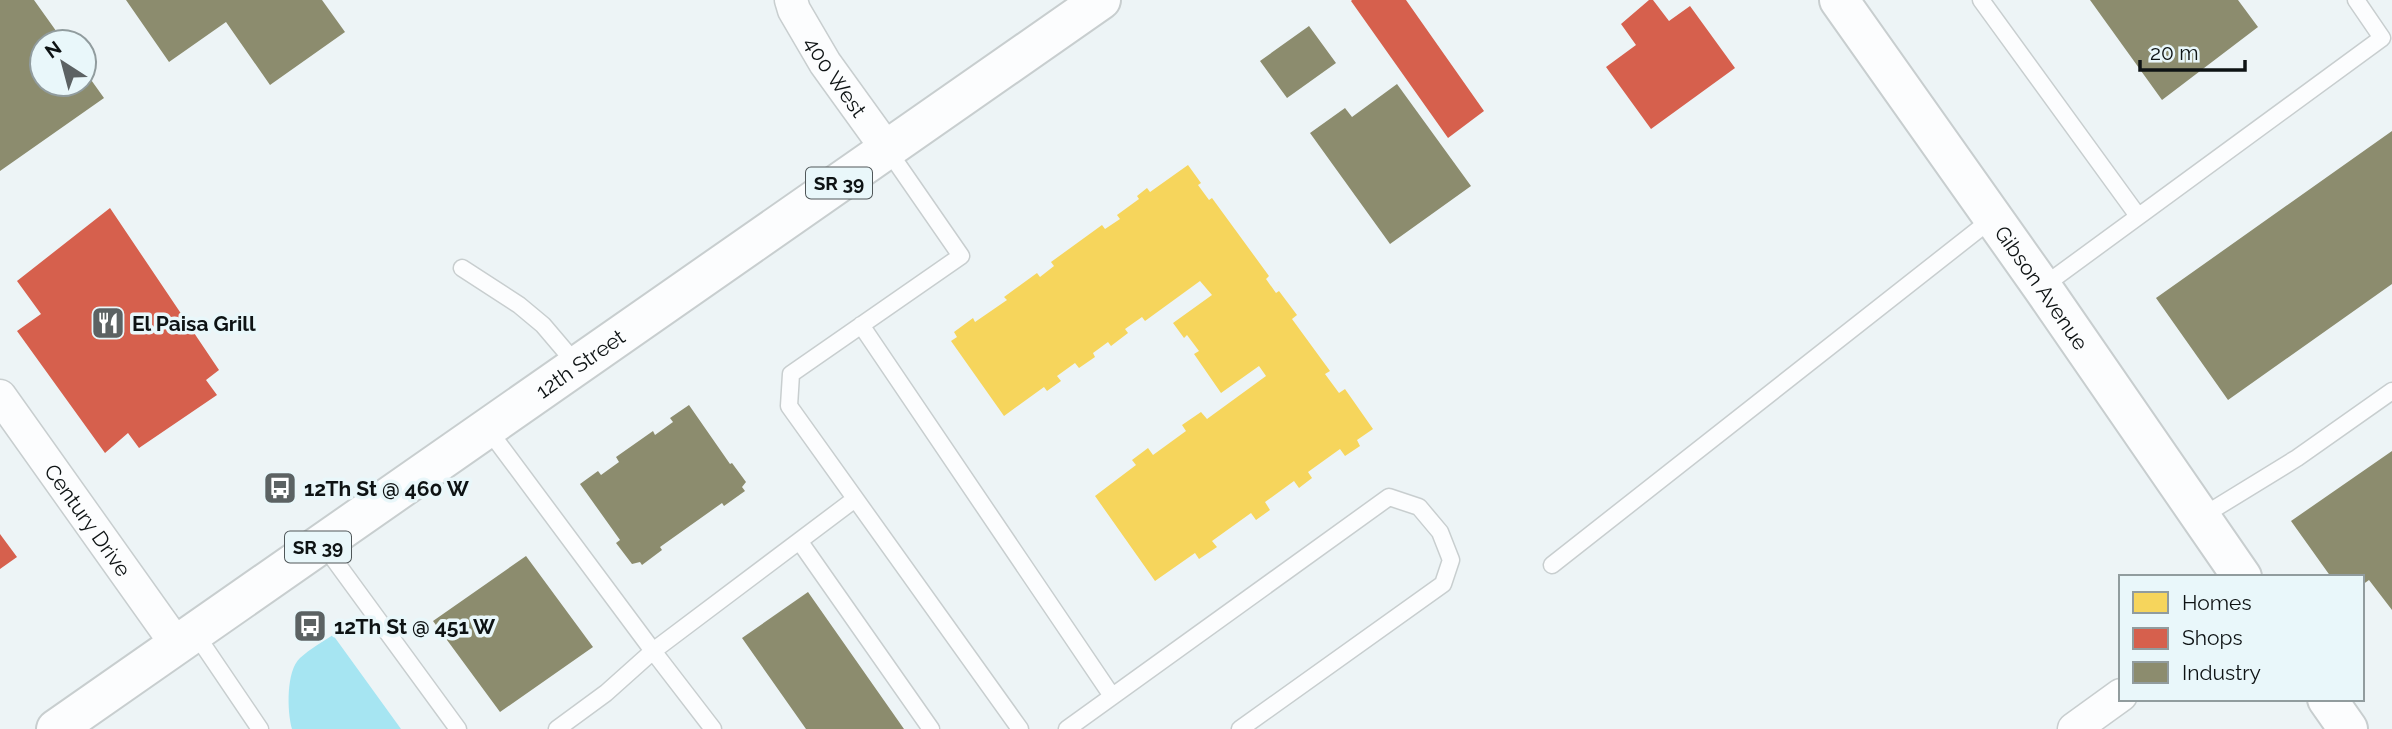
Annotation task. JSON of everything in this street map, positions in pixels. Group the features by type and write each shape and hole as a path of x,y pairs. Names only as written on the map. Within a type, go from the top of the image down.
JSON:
{"main road":[{"name":"12th Street","path":"56,729 1101,0"},
{"name":"Gibson Avenue","path":"1839,0 2241,575"},
{"path":"2328,701 2348,729"}],"street":[{"name":"400 West","path":"791,0 794,10 825,63 887,149"},
{"name":"Century Drive","path":"0,396 186,639"},
{"path":"2074,729 2119,696"}],"lane":[{"path":"1981,0 2138,216"},
{"path":"2042,287 2382,38 2356,0"},
{"path":"887,149 961,256 791,374 789,406 1020,729"},
{"path":"1552,565 1993,218"},
{"path":"462,268 519,305 543,325 577,365"},
{"path":"861,326 1112,696"},
{"path":"2200,518 2297,458 2392,391"},
{"path":"487,428 713,729"},
{"path":"1066,729 1389,497 1419,507 1440,532 1451,560 1443,584 1240,729"},
{"path":"557,729 606,693 653,651 855,499"},
{"path":"800,542 931,729"},
{"path":"322,543 458,729"},
{"path":"186,639 260,729"}],"shaded area":[{"path":"333,635 401,729 292,729 289,692 295,664"}],"building: Homes":[{"path":"1188,165 1201,183 1198,185 1209,200 1212,198 1269,276 1266,279 1276,293 1279,291 1297,315 1292,319 1330,371 1325,374 1339,393 1345,389 1373,429 1357,440 1360,446 1345,456 1340,449 1308,472 1312,478 1299,488 1294,481 1265,502 1270,510 1256,520 1251,513 1212,541 1217,547 1199,559 1195,553 1155,581 1095,496 1136,465 1132,460 1148,448 1153,455 1186,431 1182,425 1201,412 1207,419 1266,376 1259,366 1221,393 1194,354 1199,351 1187,335 1184,338 1173,323 1212,295 1200,281 1145,321 1142,317 1125,329 1128,333 1111,346 1108,342 1093,353 1095,357 1079,368 1075,363 1057,376 1061,381 1047,391 1044,387 1004,416 951,341 957,337 954,332 973,318 975,322 1007,300 1004,297 1037,273 1040,277 1054,266 1051,262 1102,225 1105,229 1120,219 1117,215 1139,199 1137,196 1147,188 1150,192"}],"building: Shops":[{"path":"1352,0 1406,0 1484,111 1448,138"},
{"path":"1649,0 1653,0 1669,21 1690,6 1735,68 1651,129 1606,67 1636,45 1621,24"},
{"name":"El Paisa Grill","path":"110,208 219,370 206,380 217,395 139,448 128,433 105,453 17,331 41,314 17,281"},
{"path":"0,534 17,557 0,569"}],"building: Industry":[{"path":"0,0 34,0 54,28 28,28 28,98 98,98 98,90 104,98 0,171"},
{"path":"126,0 322,0 345,32 270,85 226,22 169,62"},
{"path":"2090,0 2238,0 2258,27 2162,100"},
{"path":"1309,26 1336,63 1287,98 1260,61"},
{"path":"1397,84 1471,186 1390,244 1310,133 1345,108 1352,117"},
{"path":"2392,131 2392,284 2228,400 2156,298"},
{"path":"689,405 730,464 732,463 746,482 742,487 745,491 724,506 722,503 660,547 662,550 642,565 640,562 632,564 616,543 620,540 580,484 598,471 601,475 619,462 616,457 653,431 655,435 673,422 670,418"},
{"path":"2392,451 2392,610 2369,580 2364,584 2364,575 2330,575 2291,521"},
{"path":"526,556 593,647 500,712 433,621"},
{"path":"808,592 904,729 806,729 742,638"}],"place":[{"name":"El Paisa Grill","path":"108,323"},
{"name":"12Th St @ 460 W","path":"280,488"},
{"name":"12Th St @ 451 W","path":"310,626"}]}
